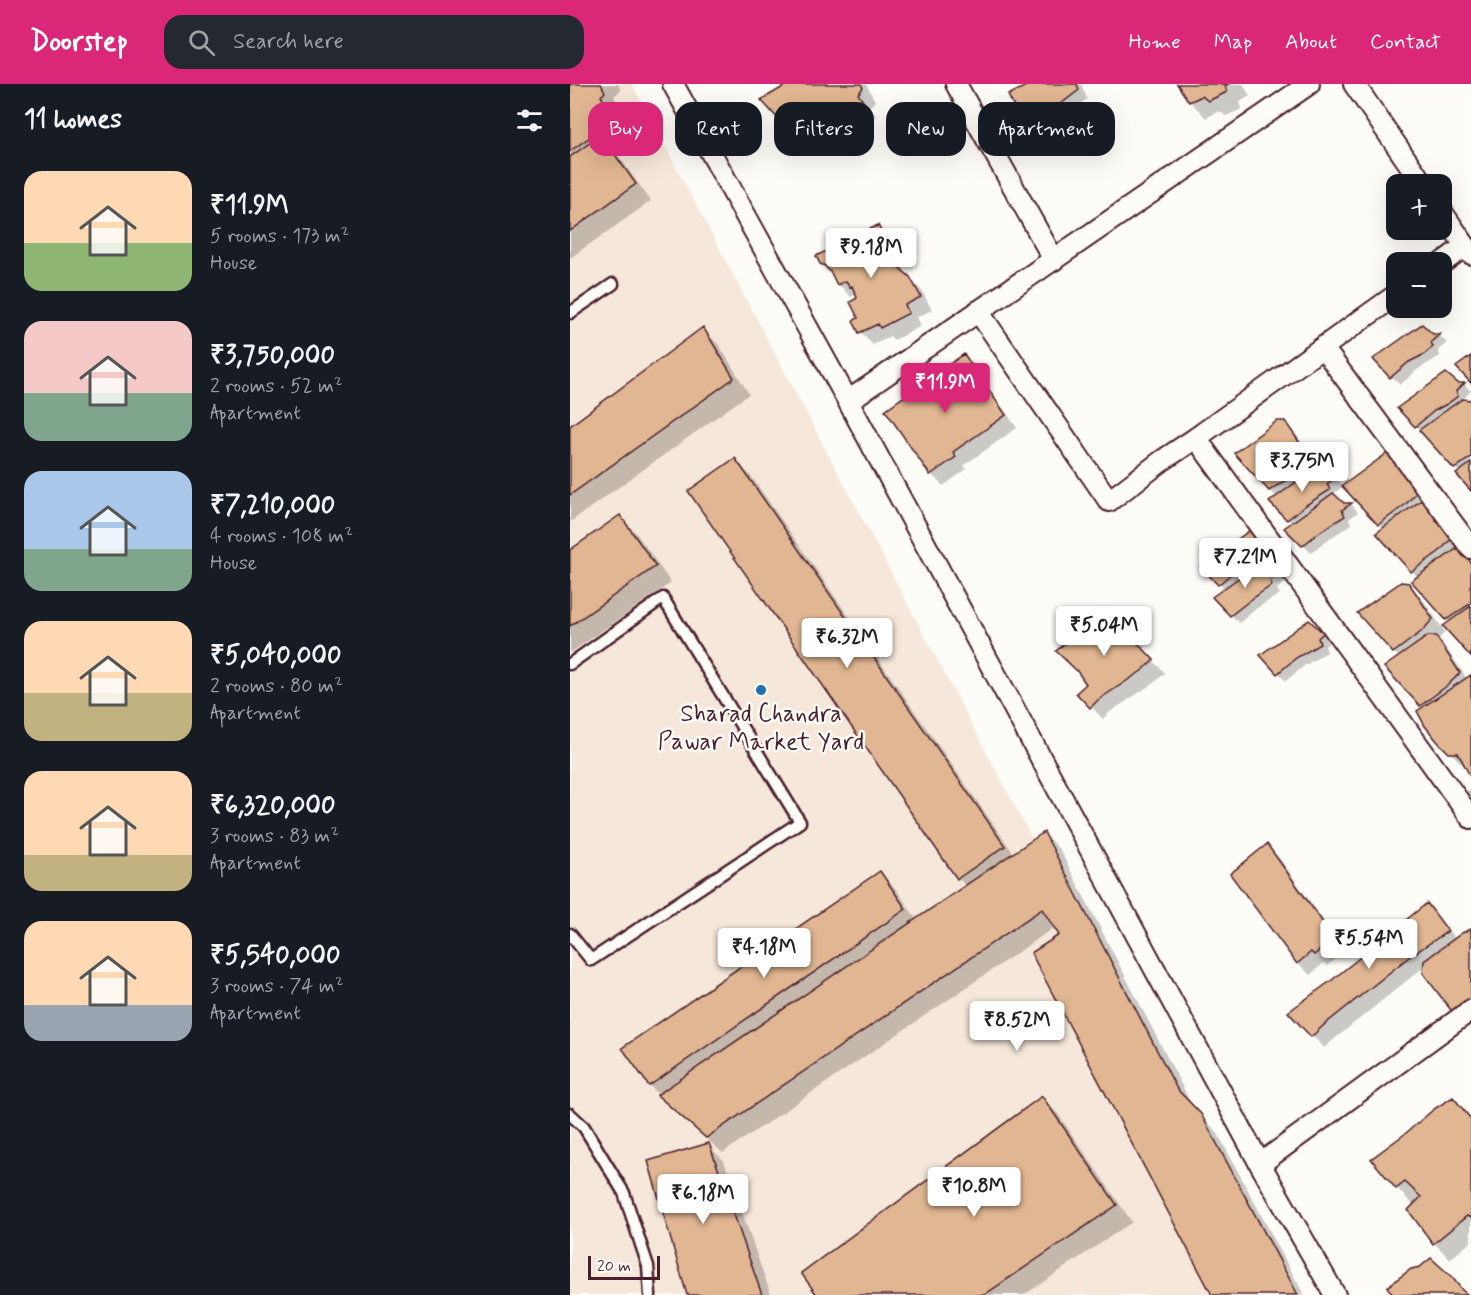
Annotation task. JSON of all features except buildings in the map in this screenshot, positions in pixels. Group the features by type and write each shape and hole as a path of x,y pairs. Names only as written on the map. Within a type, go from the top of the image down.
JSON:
{"street":[{"path":"673,84 848,401 1260,1164 1335,1295"},
{"path":"956,84 1054,260"},
{"path":"848,401 1309,84"},
{"path":"1354,84 1416,174"},
{"path":"1452,227 1468,250 1452,258"},
{"path":"978,311 1109,501 1163,460 1386,302"},
{"path":"1323,348 1471,548"},
{"path":"1196,438 1471,818"},
{"path":"1260,1164 1471,1010"}],"lane":[{"path":"570,313 613,284"},
{"path":"570,664 663,598 800,822 591,960 570,934"},
{"path":"570,1114 584,1127 624,1192 648,1266 650,1295"}],"shaded area":[{"name":"Sharad Chandra Pawar Market Yard","path":"570,84 632,84 642,102 588,102 588,156 663,156 663,142 1274,1295 570,1295"}],"place":[{"name":"Sharad Chandra Pawar Market Yard","path":"761,690"}]}
